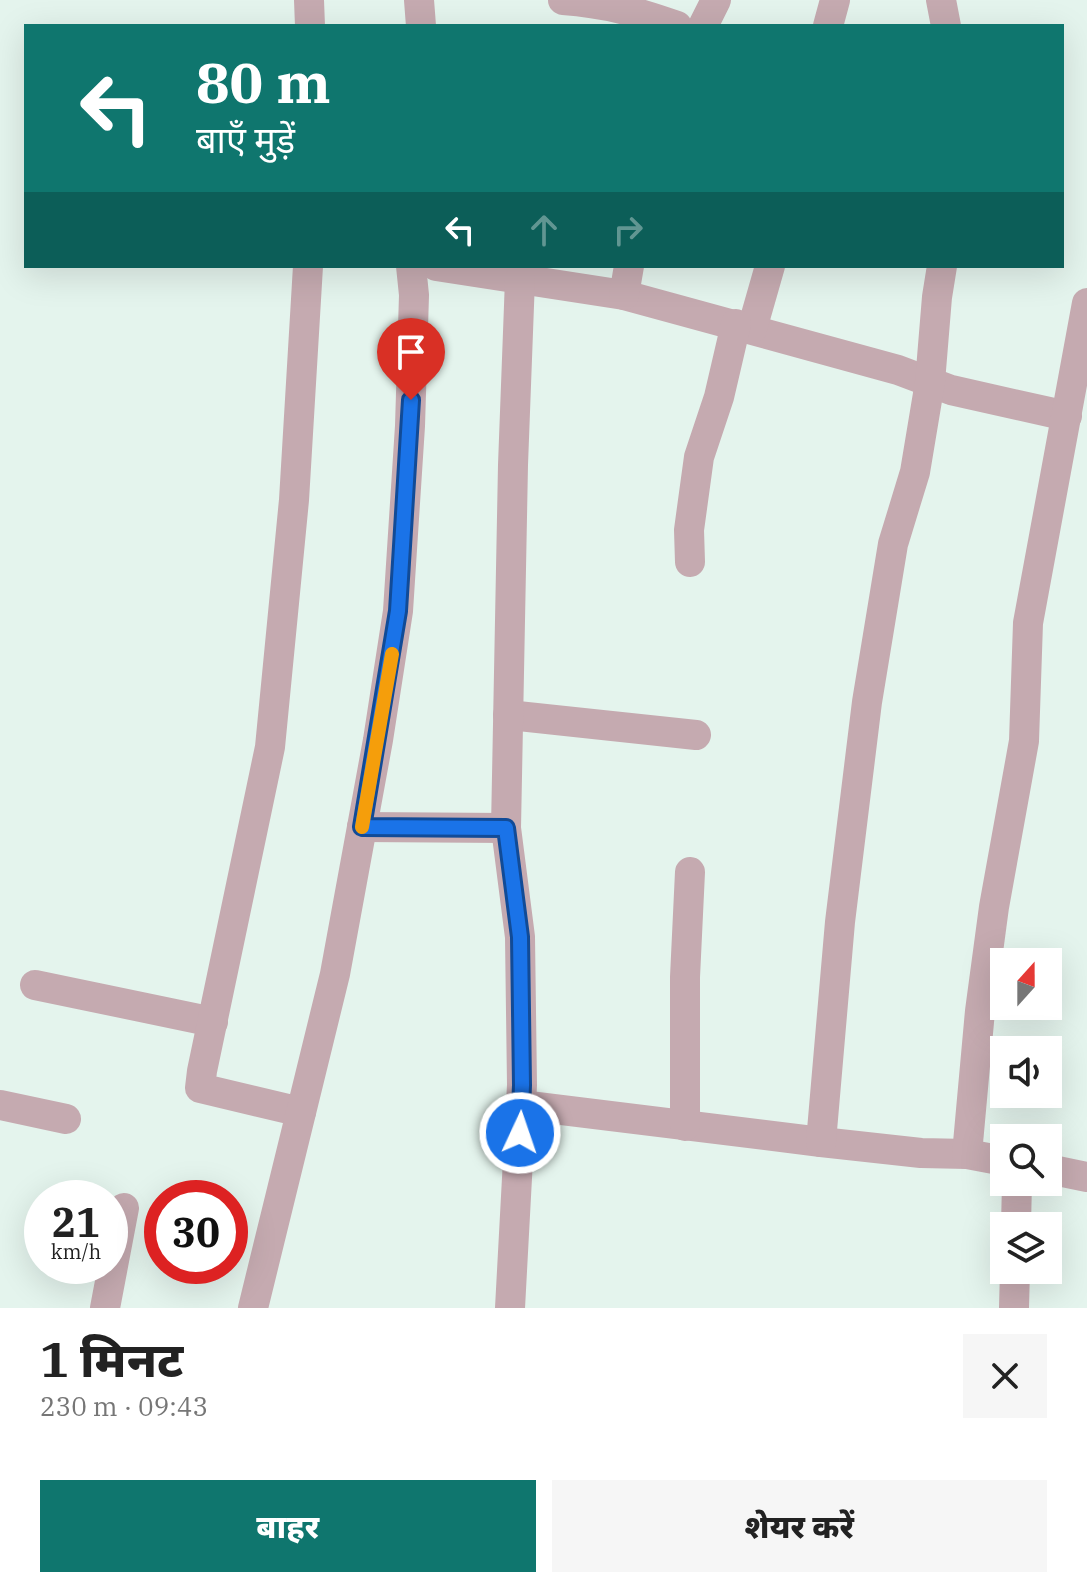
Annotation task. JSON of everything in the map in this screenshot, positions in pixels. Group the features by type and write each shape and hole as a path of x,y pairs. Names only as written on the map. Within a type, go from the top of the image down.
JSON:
{"street":[{"path":"309,0 310,24"},
{"path":"419,0 421,24"},
{"path":"563,0 599,3 672,24"},
{"path":"704,24 716,0"},
{"path":"829,24 835,0"},
{"path":"941,0 946,24"},
{"path":"301,1112 200,1088 270,747 294,500 308,268"},
{"path":"253,1308 335,974 398,611 410,411 414,295 411,268"},
{"path":"449,268 520,279 626,281 744,326 898,370 951,390 1067,416"},
{"path":"690,562 689,530 699,457 744,326 769,268"},
{"path":"821,1142 840,922 867,702 893,544 915,472 930,382 942,268"},
{"path":"510,1308 521,1105 520,937 506,828 520,279"},
{"path":"967,1154 980,1011 994,907 1024,741 1028,623 1087,303"},
{"path":"508,715 696,735"},
{"path":"362,827 506,828"},
{"path":"685,1126 685,977 690,872"},
{"path":"35,985 213,1022"},
{"path":"0,1105 66,1119"},
{"path":"521,1105 821,1142 990,1158"},
{"path":"1062,1172 1087,1177"},
{"path":"105,1308 110,1284"},
{"path":"1014,1308 1015,1284"}],"slow traffic":[{"path":"362,827 392,654"}],"route":[{"path":"411,400 398,611 362,827 506,828 520,937 520,1133"}]}
